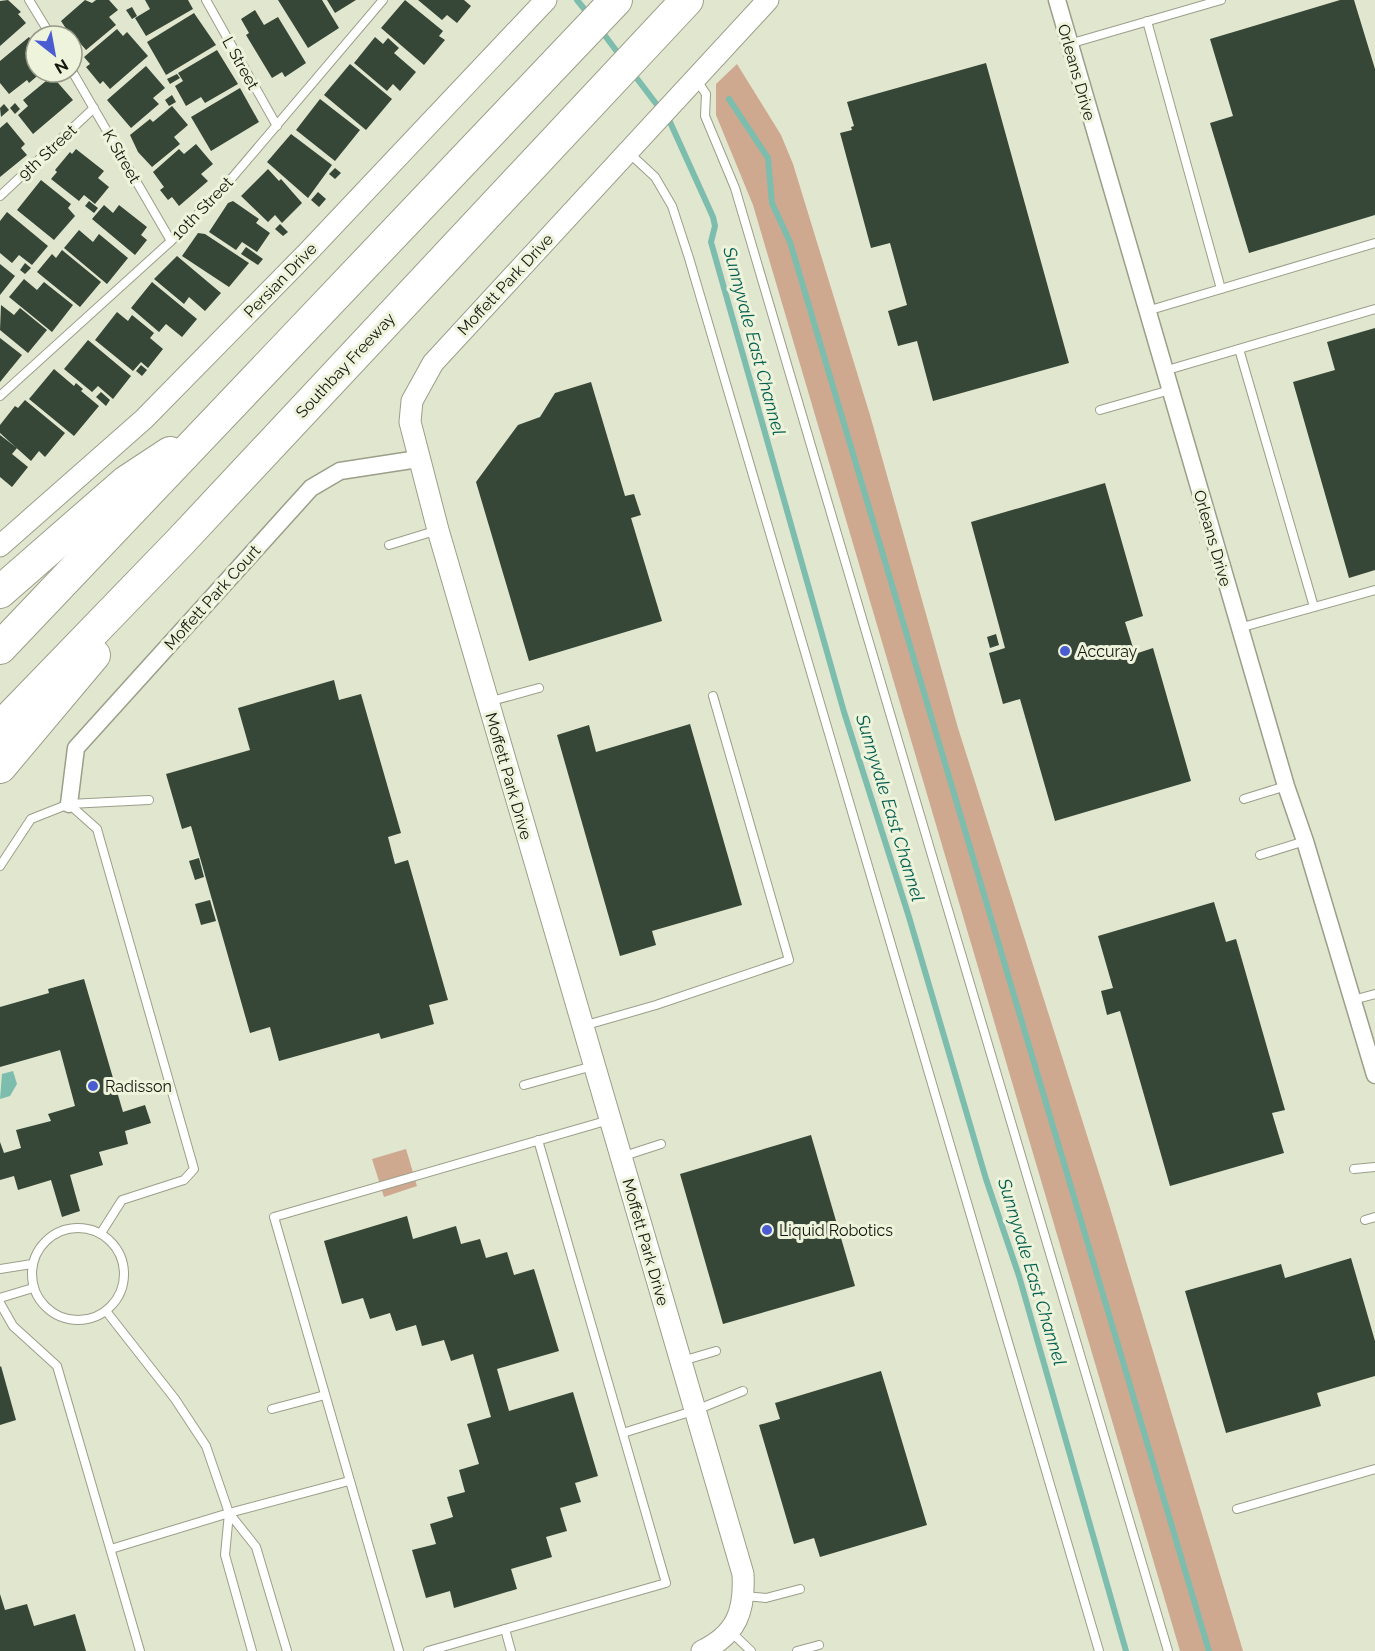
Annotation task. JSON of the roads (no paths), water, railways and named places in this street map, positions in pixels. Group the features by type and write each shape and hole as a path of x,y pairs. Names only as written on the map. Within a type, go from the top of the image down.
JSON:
{"highway":[{"path":"0,648 616,0"},
{"name":"Southbay Freeway","path":"0,728 179,543 687,0"},
{"path":"0,592 126,482 220,419"},
{"path":"0,767 70,687 179,543"}],"street":[{"name":"Persian Drive","path":"0,546 144,419 307,253 546,0"},
{"name":"Moffett Park Drive","path":"702,1651 715,1645 730,1630 741,1612 744,1596 743,1574 488,703 418,459 410,422 412,400 432,363 768,0"},
{"name":"Orleans Drive","path":"1058,0 1239,628 1375,1075"},
{"name":"Moffett Park Court","path":"69,804 76,748 311,488 340,471 418,459"}],"lane":[{"path":"29,0 44,24"},
{"name":"L Street","path":"206,0 277,126"},
{"name":"10th Street","path":"0,396 171,241 220,192 383,0"},
{"path":"1069,44 1221,0"},
{"path":"1147,21 1221,288"},
{"path":"692,81 706,94 705,116 735,188 923,830 1094,1393 1168,1651"},
{"name":"K Street","path":"80,84 171,241"},
{"name":"9th Street","path":"0,196 94,108"},
{"path":"633,144 672,206 689,258 1100,1651"},
{"path":"1147,311 1375,243"},
{"path":"1164,371 1375,309"},
{"path":"1239,349 1314,607"},
{"path":"1100,410 1170,390"},
{"path":"389,544 438,530"},
{"path":"1239,628 1375,590"},
{"path":"488,703 539,688"},
{"path":"583,1026 656,1005 789,960 713,696"},
{"path":"1244,799 1286,786"},
{"path":"0,866 31,819 69,804 149,800"},
{"path":"69,804 98,829 194,1169 184,1180 122,1200 101,1233"},
{"path":"1260,855 1305,841"},
{"path":"1353,1000 1375,994"},
{"path":"524,1085 595,1066"},
{"path":"399,1651 274,1217 610,1120"},
{"path":"428,1651 666,1583 538,1140"},
{"path":"621,1157 661,1144"},
{"path":"1354,1169 1375,1167"},
{"path":"1365,1220 1375,1217"},
{"path":"73,1227 87,1228 101,1233 113,1242 121,1255 124,1270 123,1286 117,1300 106,1311 93,1318 78,1320 64,1318 45,1306 33,1288 32,1264 37,1250 46,1239 59,1231 73,1227"},
{"path":"0,1269 32,1264"},
{"path":"0,1298 33,1288"},
{"path":"0,1303 13,1326 57,1366 140,1651"},
{"path":"106,1311 175,1399 206,1446 229,1513 256,1547 287,1651"},
{"path":"681,1361 716,1351"},
{"path":"622,1433 696,1410 743,1391"},
{"path":"272,1409 325,1395"},
{"path":"1237,1509 1375,1469"},
{"path":"111,1549 229,1513 350,1481"},
{"path":"229,1513 225,1555 252,1651"},
{"path":"744,1596 766,1598 800,1589"},
{"path":"505,1629 511,1651"},
{"path":"730,1630 751,1651"},
{"path":"797,1651 819,1645"}],"water":[{"path":"13,1071 17,1084 10,1096 0,1099 2,1074"}],"waterway":[{"name":"Sunnyvale East Channel","path":"577,0 590,16"},
{"name":"Sunnyvale East Channel","path":"600,29 621,57"},
{"name":"Sunnyvale East Channel","path":"632,72 670,122 713,217 715,226 711,242 844,712 909,917 986,1179 1019,1276 1126,1651"},
{"path":"729,99 768,158 772,203 790,242 1209,1651"}],"place":[{"name":"Accuray","path":"1065,651"},
{"name":"Radisson","path":"93,1086"},
{"name":"Liquid Robotics","path":"767,1230"}]}
